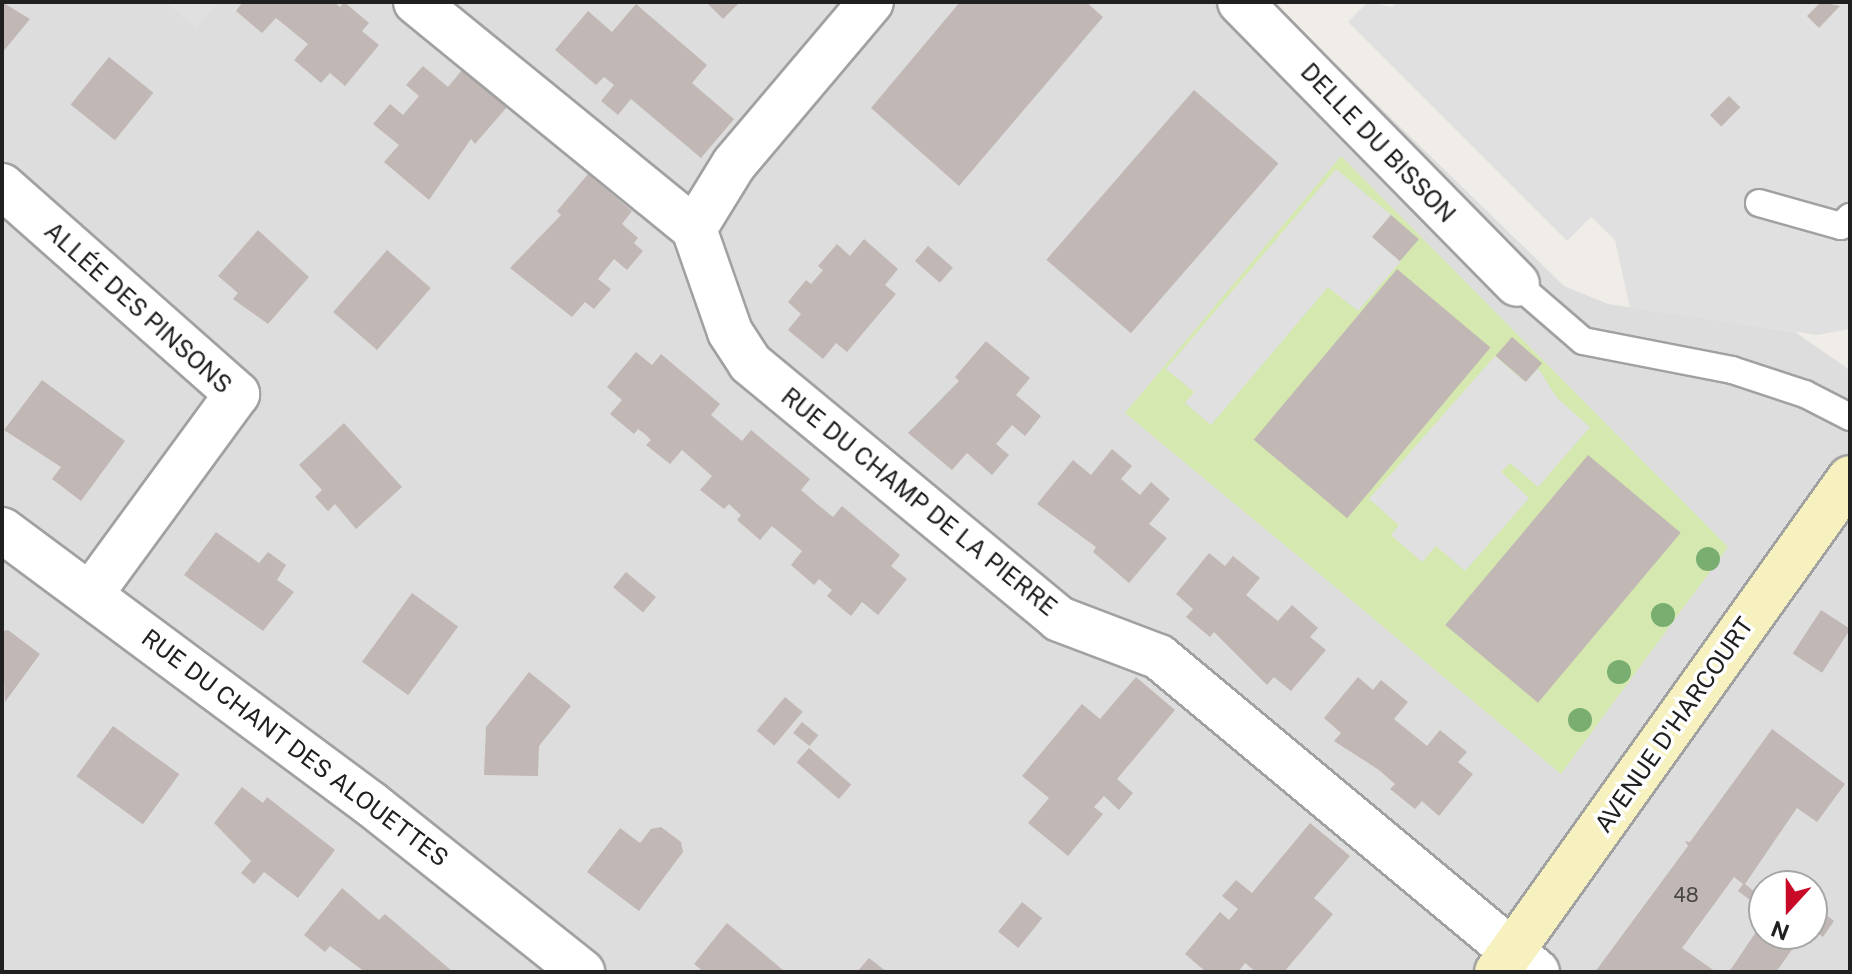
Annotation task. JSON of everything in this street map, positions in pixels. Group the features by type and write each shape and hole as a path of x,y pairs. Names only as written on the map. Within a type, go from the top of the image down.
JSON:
{"main road":[{"name":"AVENUE D'HARCOURT","path":"1516,965 1850,478"}],"street":[{"path":"416,2 694,229 734,164 871,2"},
{"name":"DELLE DU BISSON","path":"1240,2 1517,284"},
{"name":"ALLÉE DES PINSONS","path":"2,186 237,394 92,592"},
{"name":"RUE DU CHAMP DE LA PIERRE","path":"694,229 730,332 750,363 1059,619 1159,657 1516,965"},
{"name":"RUE DU CHANT DES ALOUETTES","path":"2,530 92,592 371,804 582,972"}],"lane":[{"path":"1759,203 1841,226 1850,217"},
{"path":"1517,284 1583,341 1732,370 1805,394 1850,417"}],"shaded area":[{"path":"2,2 1272,2 1564,286 1608,304 1795,332 1850,370 1850,972 2,972"},
{"path":"165,2 218,2 196,28"},
{"path":"1368,2 1392,7 1397,2 1850,2 1850,329 1817,335 1630,308 1615,240 1591,217 1567,241 1348,22"},
{"path":"1336,169 1391,215 1372,237 1401,261 1358,311 1328,287 1211,425 1185,403 1194,392 1166,369"},
{"path":"1495,356 1525,382 1538,368 1557,398 1590,427 1538,487 1510,463 1501,472 1529,498 1465,571 1436,546 1422,562 1391,535 1399,525 1369,499"}],"green space":[{"path":"1341,156 1728,547 1561,774 1125,413"}],"building":[{"path":"2,2 30,19 2,53"},
{"path":"243,2 334,2 340,7 344,2 369,23 362,31 379,45 345,86 330,73 321,83 294,60 308,44 276,18 262,33 236,11"},
{"path":"706,2 740,2 723,19"},
{"path":"960,2 1086,2 1103,17 959,186 871,108"},
{"path":"1821,2 1840,6 1819,28 1807,16"},
{"path":"636,4 707,65 692,83 734,119 701,158 631,99 618,115 601,101 614,85 604,77 596,85 555,50 588,11 612,32"},
{"path":"109,57 153,93 115,140 71,104"},
{"path":"423,66 448,87 462,70 507,107 475,144 471,139 429,200 384,162 399,145 373,124 390,104 403,115 419,96 406,85"},
{"path":"1194,90 1279,163 1131,333 1046,260"},
{"path":"1729,96 1740,107 1721,126 1710,115"},
{"path":"588,174 632,211 622,224 638,238 634,243 643,251 627,270 614,259 598,279 611,289 594,309 585,302 572,317 510,268 561,215 557,211"},
{"path":"1391,215 1419,239 1400,261 1372,237"},
{"path":"258,230 309,277 268,324 233,299 238,293 218,276"},
{"path":"864,239 898,269 885,285 896,294 847,352 836,343 823,359 788,330 801,314 788,302 806,280 811,284 823,270 818,266 837,244 850,256"},
{"path":"928,246 953,268 940,283 915,261"},
{"path":"387,250 431,288 377,350 333,312"},
{"path":"1397,269 1490,347 1347,518 1254,440"},
{"path":"1512,337 1542,363 1526,382 1496,356"},
{"path":"986,341 1030,378 1016,395 1041,416 1025,436 1012,425 996,444 1009,455 992,475 967,453 952,470 908,433 959,381 955,377"},
{"path":"636,352 652,365 661,354 720,404 711,415 742,441 751,430 810,479 801,490 817,504 833,517 842,506 900,555 891,566 907,579 878,615 862,602 851,616 827,596 832,590 819,579 814,585 791,565 802,551 772,526 760,540 737,520 741,515 729,504 724,509 700,490 712,476 682,450 670,464 646,445 651,440 645,434 638,429 634,434 610,414 622,400 607,387"},
{"path":"42,380 125,441 81,501 52,479 61,467 4,430"},
{"path":"344,423 402,487 356,529 335,504 328,511 315,497 322,490 299,465"},
{"path":"1112,449 1132,466 1121,479 1140,495 1151,482 1170,499 1149,524 1167,538 1129,583 1093,552 1096,547 1037,504 1073,460 1091,475"},
{"path":"1588,455 1681,533 1538,703 1445,625"},
{"path":"216,532 259,563 268,552 286,565 277,580 294,592 263,631 184,575"},
{"path":"1209,553 1225,566 1233,556 1260,578 1246,595 1278,621 1292,605 1318,628 1310,637 1326,650 1291,691 1274,677 1267,685 1214,632 1210,637 1186,617 1193,609 1176,594"},
{"path":"626,572 656,597 643,612 613,587"},
{"path":"412,593 458,627 408,695 362,662"},
{"path":"1821,610 1850,629 1822,673 1793,654"},
{"path":"8,630 40,654 5,702 2,631"},
{"path":"529,672 571,706 539,746 538,776 484,775 486,727"},
{"path":"1136,677 1175,710 1117,779 1133,793 1119,810 1104,796 1094,807 1103,814 1068,856 1028,823 1049,798 1022,776 1082,704 1100,719"},
{"path":"1358,677 1373,690 1381,680 1408,702 1394,719 1427,746 1440,730 1467,752 1458,762 1473,774 1439,816 1422,801 1415,809 1390,789 1395,784 1379,770 1334,741 1341,733 1324,718"},
{"path":"785,697 803,712 774,745 757,731"},
{"path":"802,722 818,735 810,746 793,733"},
{"path":"113,726 179,774 143,824 77,776"},
{"path":"1772,729 1845,784 1817,822 1797,808 1755,870 1748,870 1745,884 1748,886 1748,898 1738,891 1743,884 1734,877 1682,948 1716,972 1595,972 1688,846 1685,841 1690,842"},
{"path":"809,748 851,785 839,799 797,762"},
{"path":"242,787 263,803 267,797 335,850 298,898 264,872 254,884 241,873 251,861 214,823"},
{"path":"1310,823 1350,856 1314,898 1333,914 1284,972 1256,972 1245,963 1238,972 1206,972 1185,954 1220,912 1229,920 1238,909 1222,896 1236,880 1252,893"},
{"path":"661,827 681,842 683,852 639,911 587,872 620,828 640,843 651,829"},
{"path":"342,888 379,920 385,914 453,972 365,972 330,946 325,952 304,935"},
{"path":"1022,902 1042,918 1018,948 998,932"},
{"path":"1828,916 1834,921 1828,930"},
{"path":"727,923 782,972 704,972 694,964"},
{"path":"1748,944 1748,950 1792,950 1776,972 1729,972"},
{"path":"869,958 887,972 857,972"}]}
